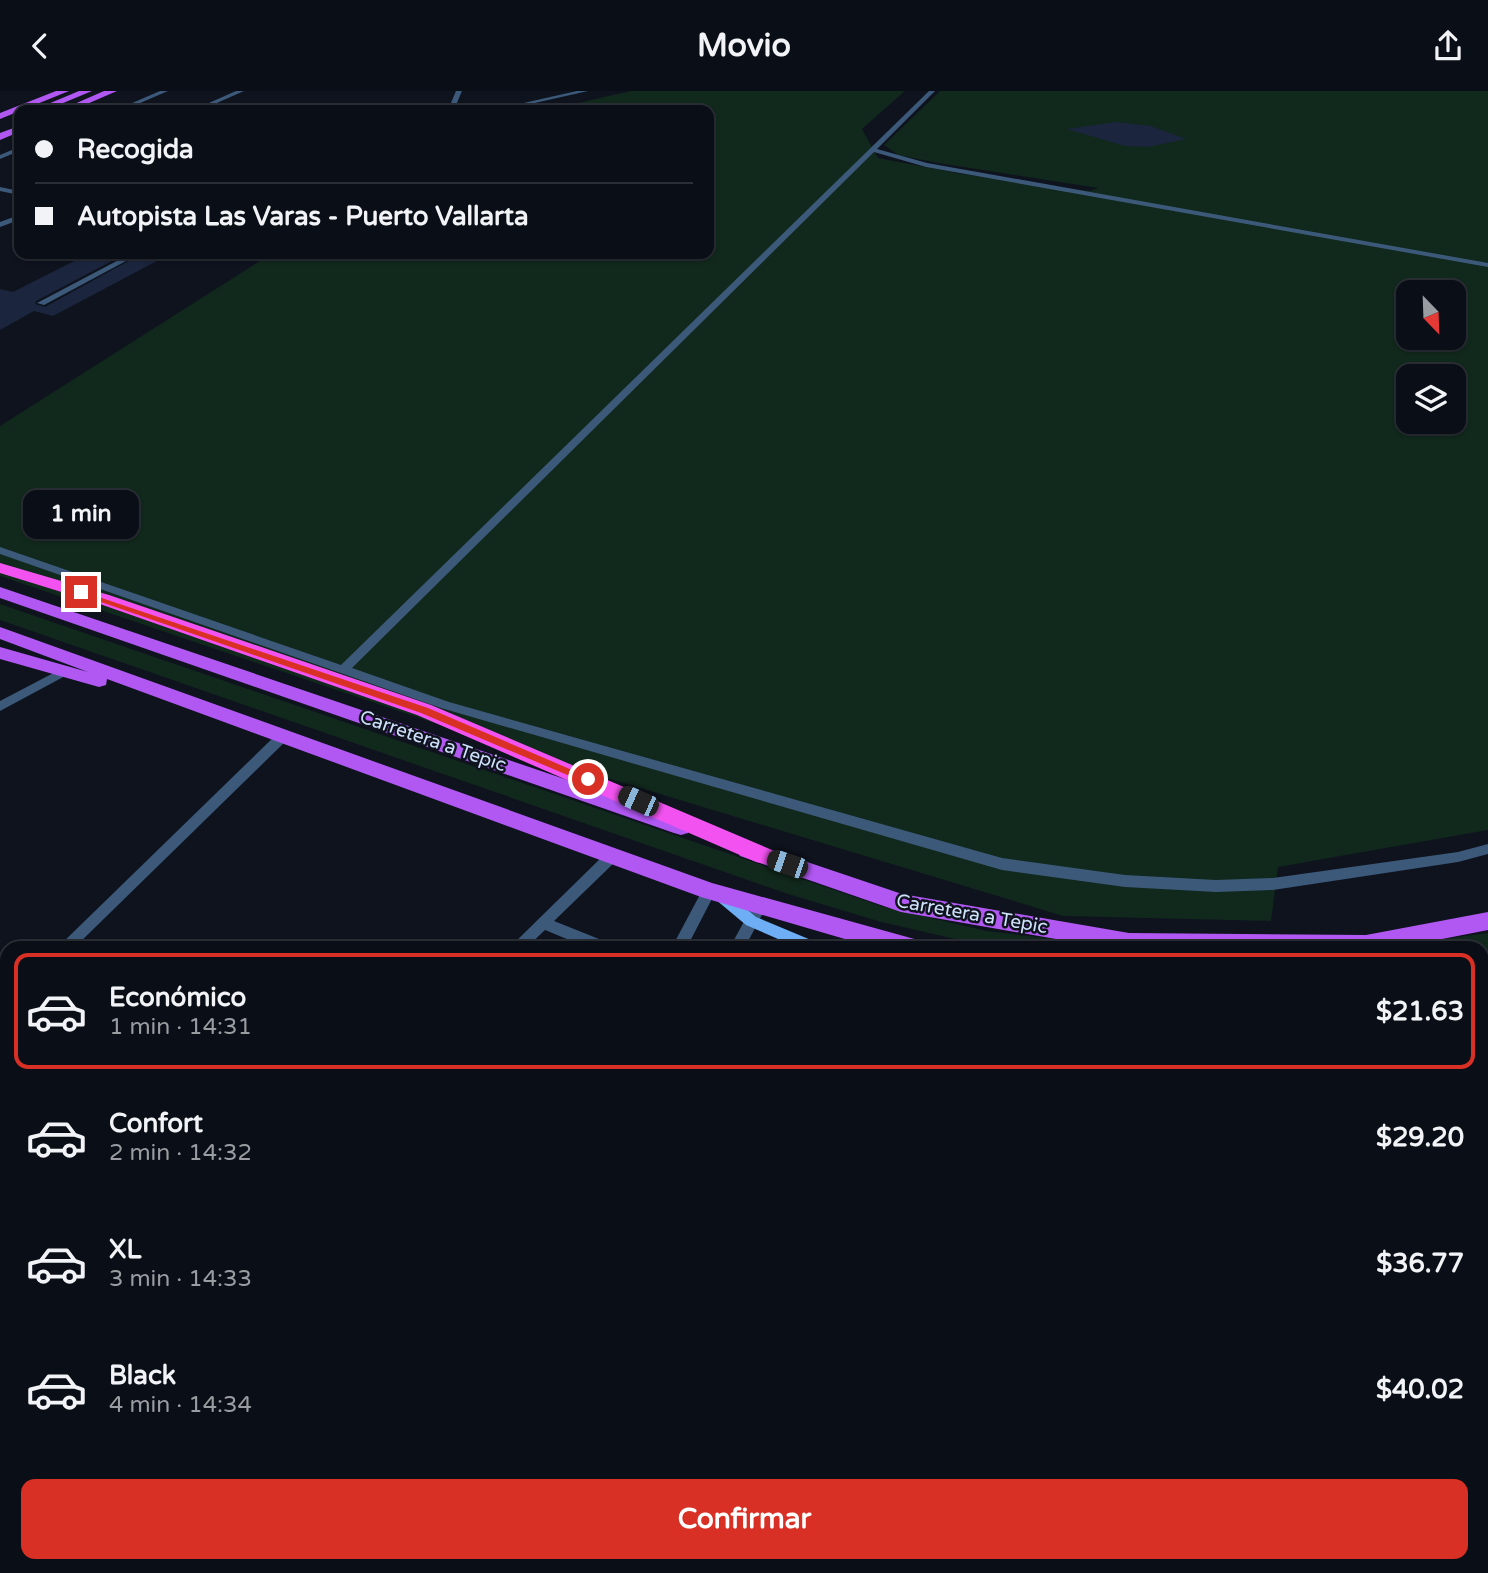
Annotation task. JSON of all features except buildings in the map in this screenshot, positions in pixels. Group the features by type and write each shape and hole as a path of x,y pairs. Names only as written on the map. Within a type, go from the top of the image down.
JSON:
{"highway":[{"path":"31,105 64,91"},
{"path":"50,105 87,91"},
{"path":"77,105 112,91"},
{"path":"0,568 234,643 462,725 764,856"},
{"name":"Carretera a Tepic","path":"0,592 901,903 1123,941"},
{"path":"0,633 714,893 755,914 881,941"},
{"path":"0,653 63,672 211,709"},
{"name":"Carretera a Tepic","path":"1382,941 1488,921"}],"main road":[{"path":"755,914 804,941"}],"lane":[{"path":"131,105 165,91"},
{"path":"519,105 585,91"},
{"path":"345,669 932,91"},
{"path":"208,105 241,92"},
{"path":"871,149 926,165 1488,265"},
{"path":"41,303 125,259"},
{"path":"0,550 445,705 1002,864 1125,881 1216,886 1272,884 1458,857 1488,849"},
{"path":"0,707 63,672"},
{"path":"71,941 284,735"},
{"path":"524,941 612,856"},
{"path":"683,941 714,893"},
{"path":"740,941 755,914"},
{"path":"544,923 589,941"}],"green space":[{"path":"631,91 905,91 862,129 878,158 962,174 1090,191 1098,188 898,155 884,145 940,91 1488,91 1488,830 1278,867 1271,921 1063,916 505,747 0,576 0,426 263,259 714,259 714,105 569,105"},
{"path":"0,604 884,907 987,931 1072,941 964,941 881,922 788,894 0,620"},
{"path":"1488,933 1488,941 1427,941"}],"route":[{"path":"81,592 425,710 588,779"}]}
